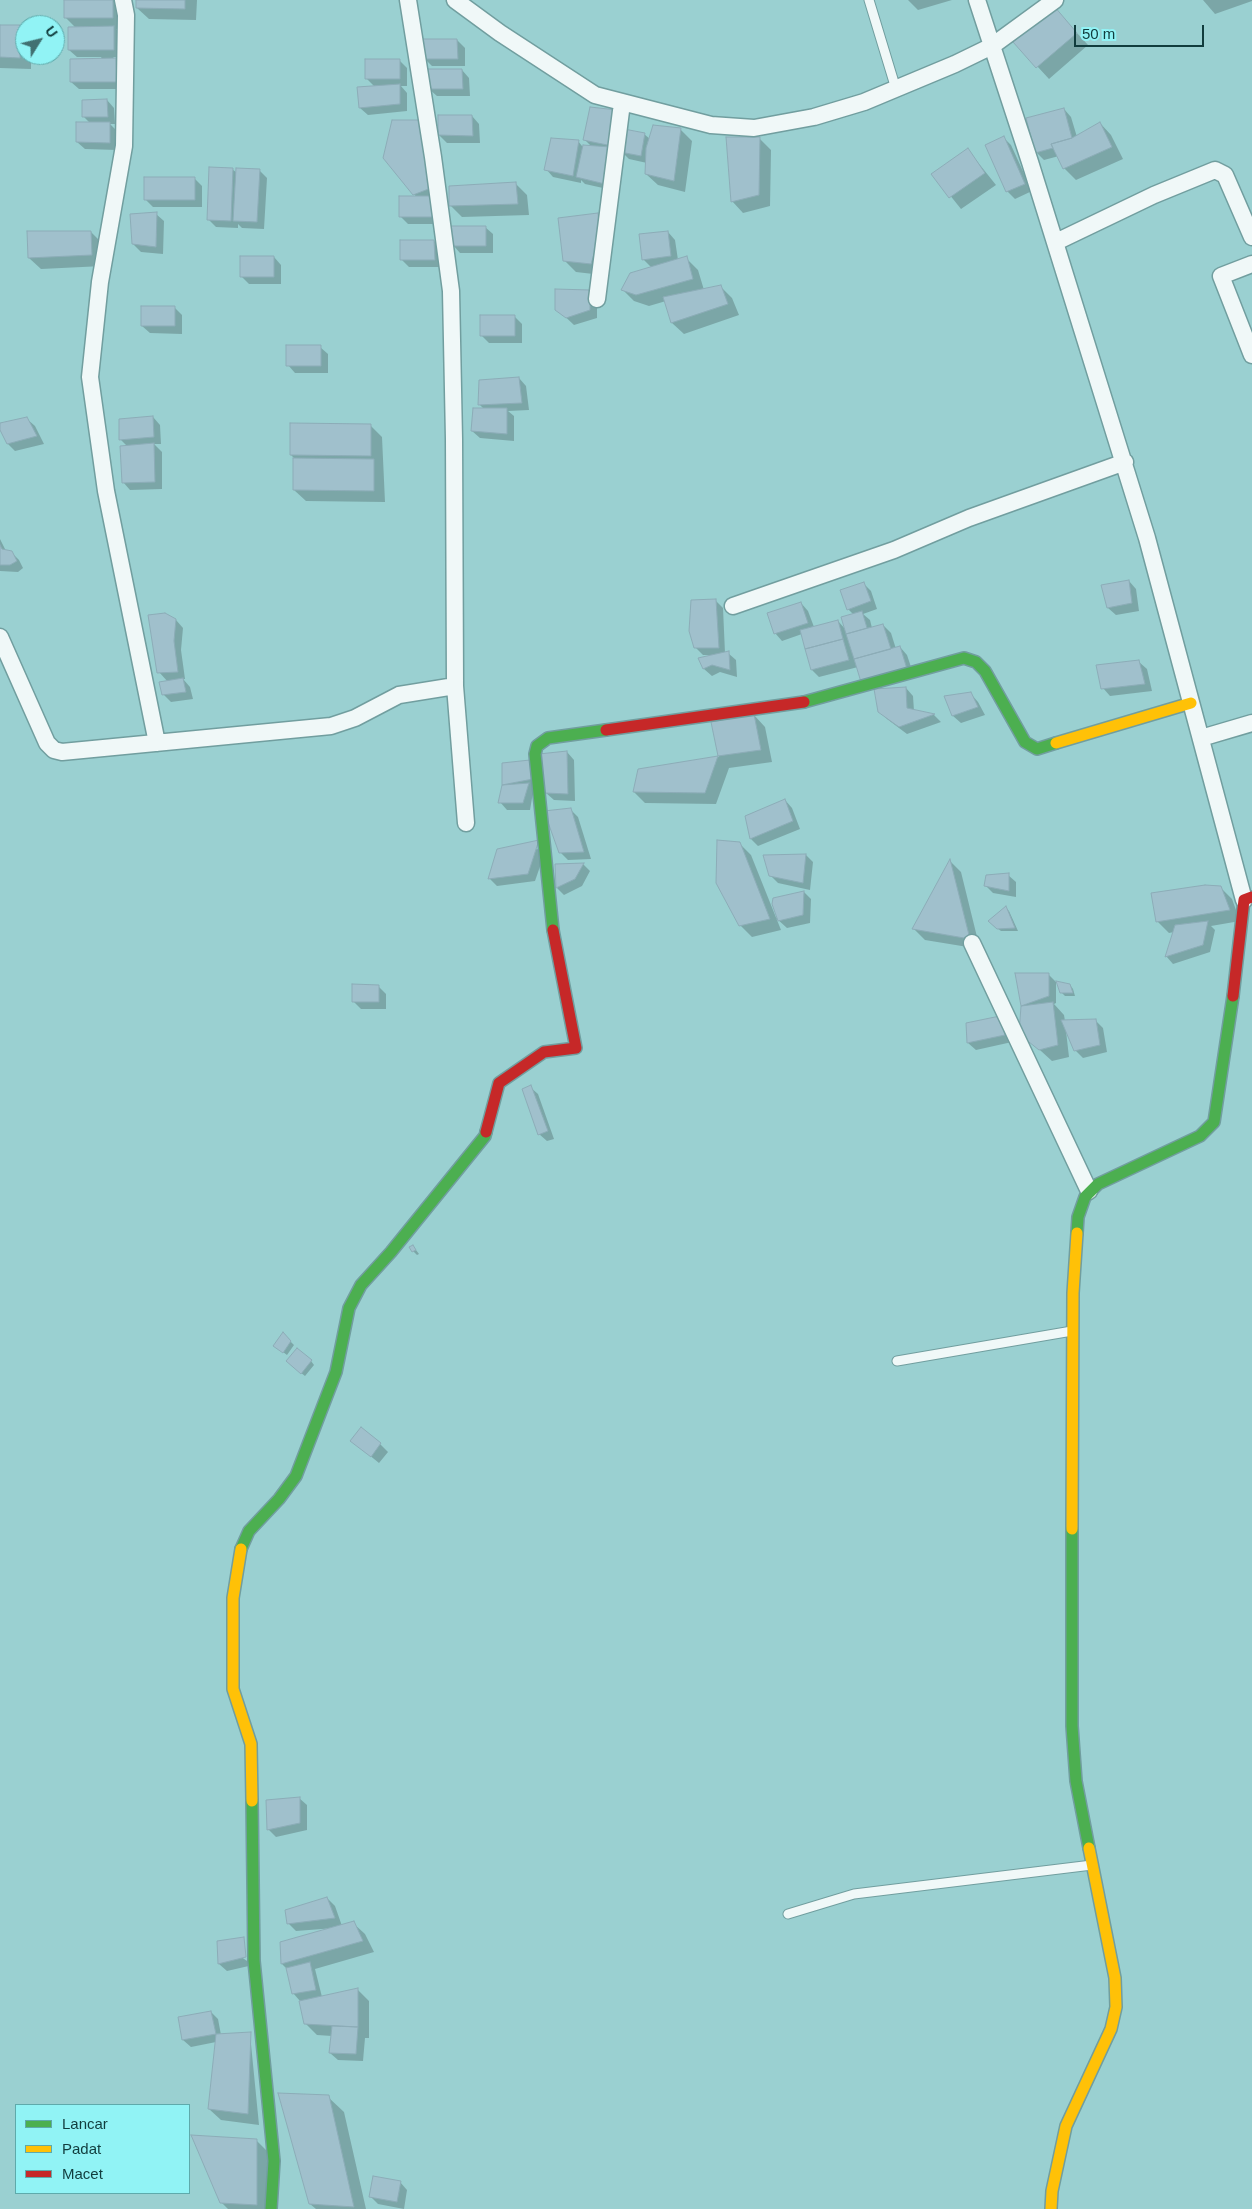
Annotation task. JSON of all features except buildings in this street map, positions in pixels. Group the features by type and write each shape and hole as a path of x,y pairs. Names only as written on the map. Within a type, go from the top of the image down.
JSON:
{"street":[{"path":"123,0 126,15 124,146 100,282 90,377 106,491 157,742"},
{"path":"408,0 433,157 451,291 456,686 466,823"},
{"path":"455,0 500,33 590,93 711,125 754,128 814,117 896,89 992,46 1055,0"},
{"path":"977,0 1125,462 1191,703 1248,898 1214,1122 1209,1130 1200,1136 1108,1179 1089,1191 1079,1210 1073,1331 1072,1726 1075,1776 1114,1978 1116,2006 1111,2028 1066,2126 1052,2191 1051,2209"},
{"path":"597,300 622,103"},
{"path":"1056,242 1154,195 1215,170 1225,175 1252,237"},
{"path":"1252,264 1221,276 1252,355"},
{"path":"733,606 894,550 970,518 1125,462"},
{"path":"0,637 35,721 47,743 54,750 62,752 157,742 293,732 331,726 356,718 399,694 456,686"},
{"path":"271,2209 274,2161 254,1962 251,1744 243,1714 233,1689 233,1598 238,1558 249,1531 296,1476 336,1372 349,1308 360,1285 391,1252 485,1136 499,1083 544,1052 576,1048 554,935 535,754 537,746 548,738 559,736 796,704 964,658 976,662 986,671 1025,742 1038,749 1191,703"},
{"path":"1201,738 1252,723"},
{"path":"972,943 1089,1191"}],"lane":[{"path":"869,0 896,89"},
{"path":"897,1361 1073,1331"},
{"path":"788,1914 854,1894 1092,1865"}],"traffic: fast":[{"path":"804,702 964,658 976,662 985,671 1025,742 1037,749 1056,743"},
{"path":"553,930 535,754 537,746 548,738 606,730"},
{"path":"1077,1233 1078,1217 1085,1197 1098,1184 1200,1136 1214,1122 1233,996"},
{"path":"241,1549 249,1531 279,1499 296,1476 336,1372 349,1308 361,1285 391,1252 485,1136 486,1132"},
{"path":"1072,1529 1072,1726 1076,1781 1089,1848"},
{"path":"252,1801 254,1961 274,2161 271,2209"}],"traffic: slow":[{"path":"1056,743 1191,703"},
{"path":"1072,1529 1073,1293 1077,1233"},
{"path":"241,1549 233,1598 233,1689 251,1744 252,1801"},
{"path":"1051,2209 1052,2191 1066,2126 1111,2029 1116,2007 1115,1978 1089,1848"}],"traffic: jam":[{"path":"606,730 804,702"},
{"path":"1233,996 1244,900 1252,897"},
{"path":"486,1132 499,1083 544,1052 576,1048 553,930"}]}
